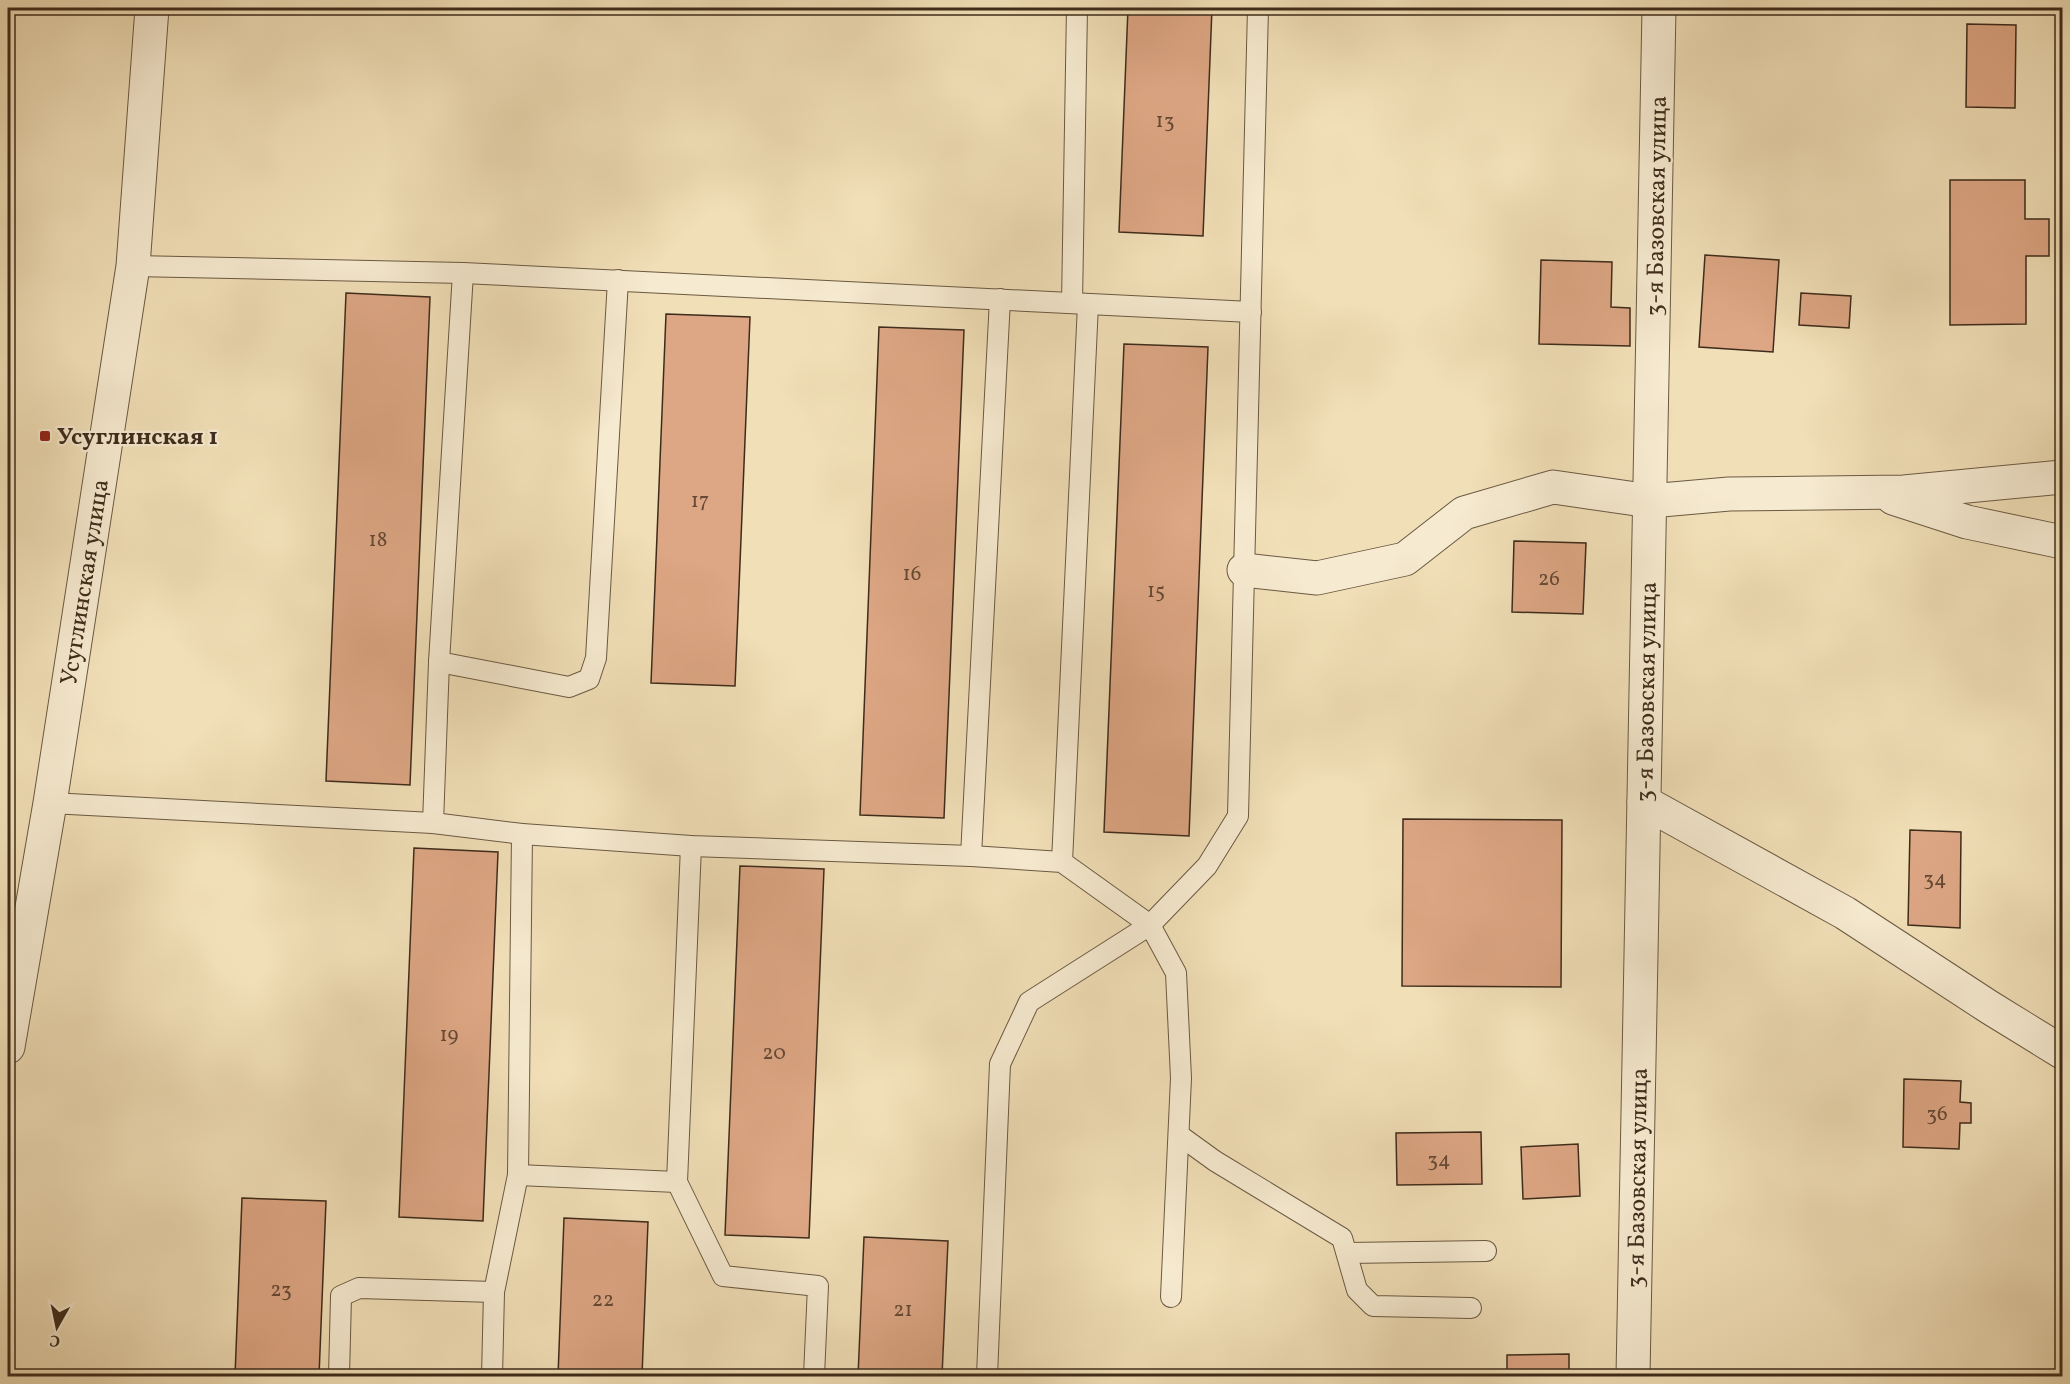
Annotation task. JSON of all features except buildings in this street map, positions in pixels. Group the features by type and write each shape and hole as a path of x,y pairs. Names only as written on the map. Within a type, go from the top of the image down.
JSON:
{"street":[{"name":"Усуглинская улица","path":"8,1047 50,803 133,266 152,8"},
{"name":"3-я Базовская улица","path":"1632,1377 1659,8"},
{"path":"1244,570 1317,578 1405,559 1464,513 1553,487 1650,501 1729,494 1904,492 2062,477"},
{"path":"1876,492 1967,522 2062,542"},
{"path":"1644,802 1845,913 2062,1052"}],"lane":[{"path":"1062,862 1080,303 1077,8"},
{"path":"987,1377 1000,1064 1029,1002 1150,926 1207,866 1238,816 1258,8"},
{"path":"133,266 463,273 1251,312"},
{"path":"433,823 439,663 463,273"},
{"path":"439,663 569,687 589,679 596,658 618,280"},
{"path":"971,856 1000,299"},
{"path":"50,803 433,823 522,834 691,846 971,856 1062,862 1150,926 1176,973 1181,1078 1171,1297"},
{"path":"492,1377 494,1292 518,1175 522,834"},
{"path":"691,846 677,1182 723,1276 818,1286 814,1377"},
{"path":"1179,1135 1215,1161 1342,1238 1357,1290 1373,1306 1471,1308"},
{"path":"518,1175 677,1182"},
{"path":"1347,1253 1486,1251"},
{"path":"339,1377 341,1296 359,1288 494,1292"}],"place":[{"name":"Усуглинская 1","path":"45,436"}]}
